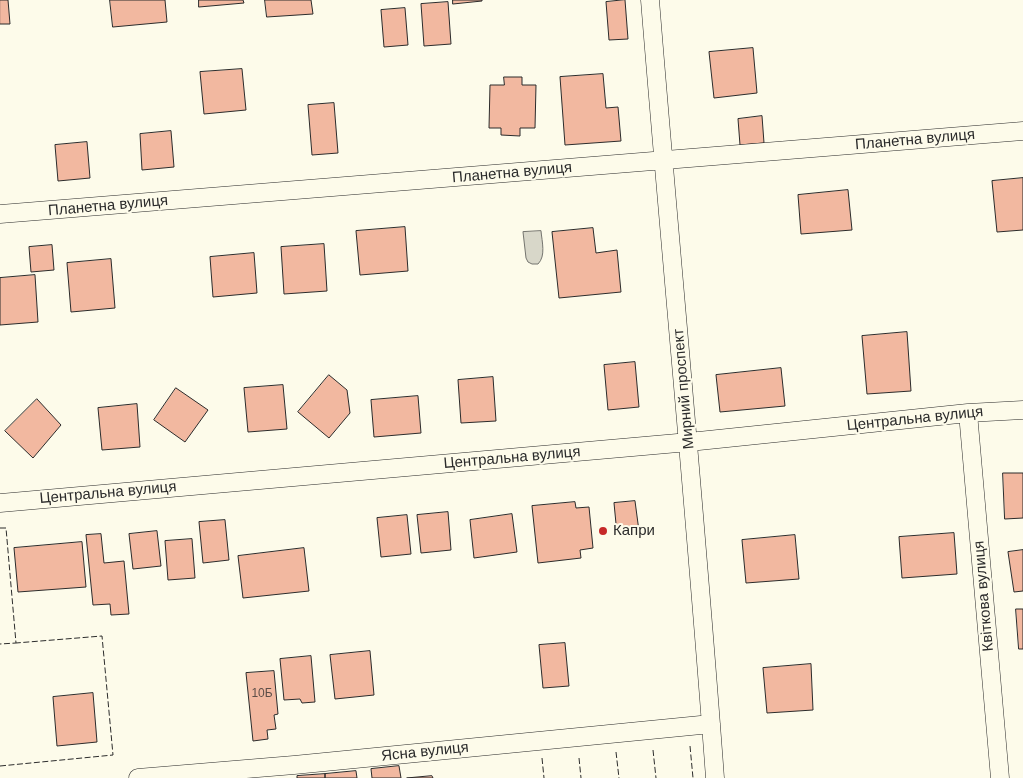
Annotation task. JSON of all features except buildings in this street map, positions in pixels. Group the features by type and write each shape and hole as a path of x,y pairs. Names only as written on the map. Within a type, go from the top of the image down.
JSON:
{"street":[{"name":"Мирний проспект","path":"650,0 689,442 715,778"},
{"name":"Планетна вулиця","path":"0,214 1023,131"},
{"name":"Центральна вулиця","path":"0,503 689,442 968,413 1023,410"},
{"name":"Квіткова вулиця","path":"968,413 1000,778"},
{"name":"Ясна вулиця","path":"138,778 304,764 711,724"}],"shaded area":[{"path":"541,231 542,257 538,264 532,264 526,258 523,232"}],"fence":[{"path":"0,528 6,528 16,643 0,644"},
{"path":"0,766 113,755 102,636 16,643"},
{"path":"690,746 693,778"},
{"path":"653,750 656,778"},
{"path":"616,752 619,778"},
{"path":"542,758 544,778"},
{"path":"579,758 581,778"}],"place":[{"name":"Капри","path":"603,531"}]}
